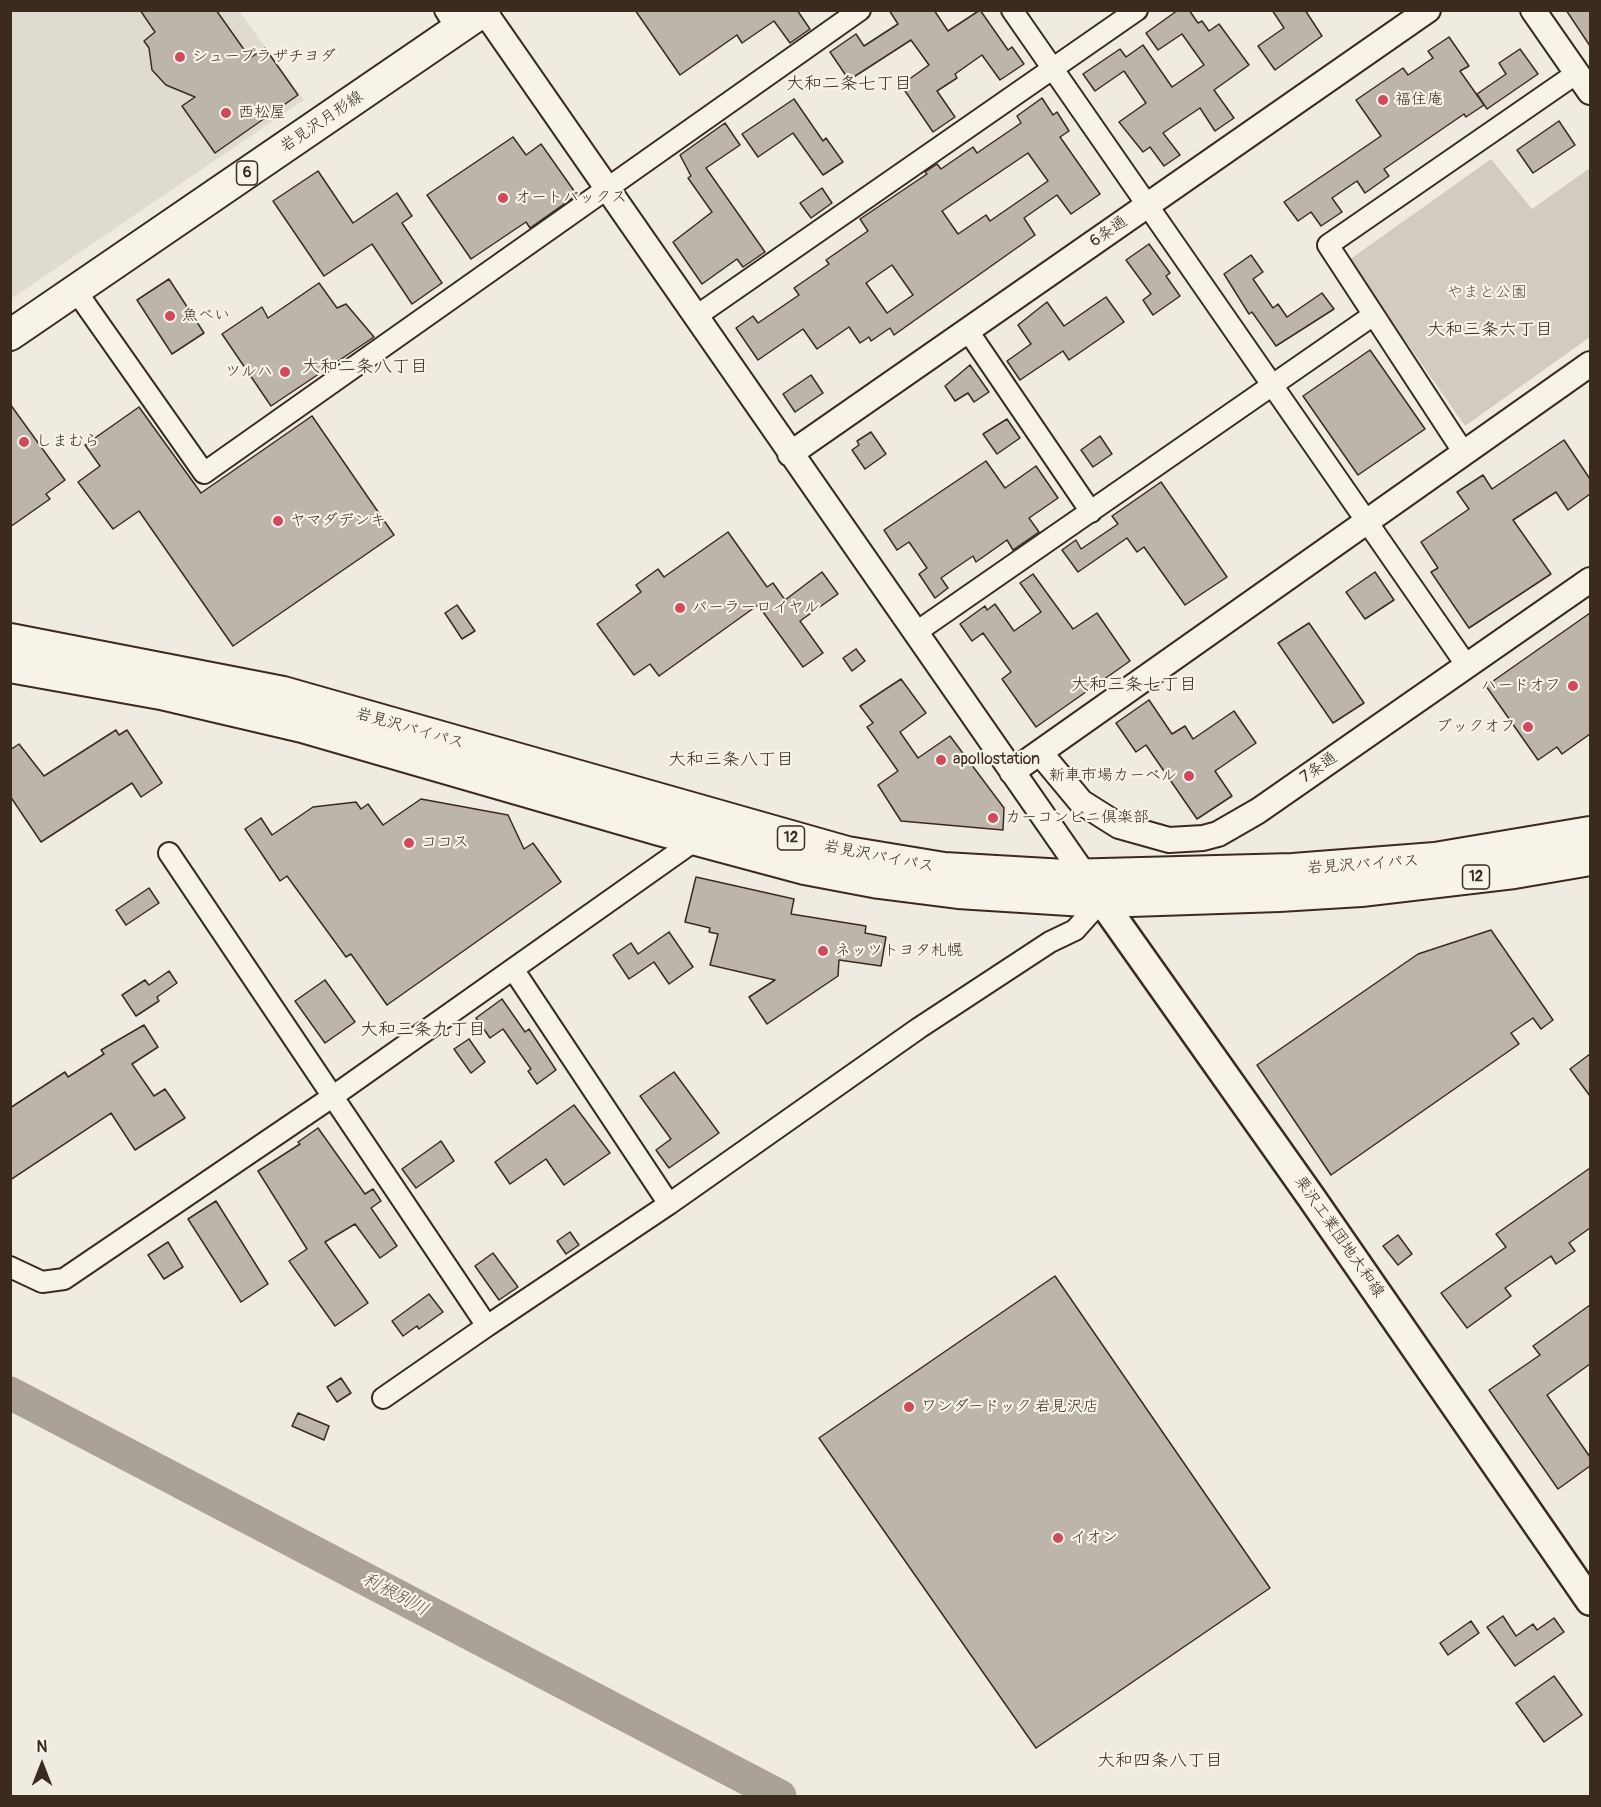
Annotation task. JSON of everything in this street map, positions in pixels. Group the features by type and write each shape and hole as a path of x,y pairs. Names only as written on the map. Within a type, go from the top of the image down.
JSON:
{"highway":[{"name":"岩見沢バイパス","path":"10,640 283,693 847,853 944,869 1093,888 1361,890 1514,872 1590,859"},
{"name":"岩見沢バイパス","path":"10,666 161,693 302,726 805,868 879,882 969,893 1093,888 1365,866 1504,849 1590,833"}],"main road":[{"name":"岩見沢月形線","path":"10,335 76,291 451,20 484,11"},
{"name":"栗沢工業団地大和線","path":"1093,888 1318,1206 1590,1601"}],"street":[{"path":"76,291 204,473 860,10"},
{"path":"1012,10 1467,666"},
{"path":"695,317 1137,10"},
{"name":"6条通","path":"790,454 1428,10"},
{"path":"1464,453 1372,316 1328,245 1584,82 1533,10"},
{"path":"383,1398 669,1204 919,1028 1050,942 1075,930 1093,888 484,11"},
{"path":"915,633 1372,316"},
{"path":"968,331 1091,512"},
{"path":"1012,772 1041,754 1590,364"},
{"name":"7条通","path":"1041,754 1080,802 1119,826 1169,840 1203,838 1218,834 1246,818 1590,580"},
{"path":"10,1267 42,1282 64,1279 332,1096 697,839"},
{"path":"169,853 488,1326"},
{"path":"513,969 669,1204"}],"shaded area":[{"path":"11,11 239,11 304,100 11,299"}],"green space":[{"name":"やまと公園","path":"1491,159 1532,209 1590,168 1590,337 1465,426 1349,260"}],"building":[{"path":"140,10 216,10 250,58 265,48 298,95 215,153 182,106 195,97 166,85 152,70 149,48 144,41 155,32"},
{"path":"635,10 797,10 810,29 790,43 774,21 742,43 737,35 680,75"},
{"path":"889,10 934,10 948,31 980,10 1008,50 1012,47 1024,64 1000,80 982,55 955,74 957,78 937,91 955,117 933,132 901,85 929,65 911,40 849,80 830,52 856,34 864,46 898,24"},
{"path":"1178,10 1189,10 1198,23 1202,21 1209,31 1219,24 1249,65 1214,90 1234,118 1215,131 1200,108 1163,133 1180,155 1164,166 1150,147 1143,152 1119,122 1146,103 1124,71 1095,91 1083,74 1120,49 1126,57 1143,45 1172,87 1204,65 1182,34 1158,50 1146,33"},
{"path":"1272,10 1305,10 1322,36 1275,70 1258,46 1284,28"},
{"path":"1566,10 1590,10 1590,46"},
{"path":"1449,37 1469,66 1460,71 1484,105 1466,117 1464,114 1384,169 1389,176 1365,193 1357,181 1332,198 1342,212 1321,226 1311,212 1298,221 1284,202 1381,136 1356,100 1403,68 1408,75 1433,58 1428,51"},
{"path":"1520,49 1538,74 1487,109 1477,94 1506,74 1499,63"},
{"path":"1042,98 1053,115 1057,112 1069,131 1060,137 1100,194 1071,214 1057,195 1024,218 1035,235 894,335 890,328 871,341 869,337 860,343 849,327 817,349 803,329 758,360 736,328 753,316 758,323 799,295 794,288 829,264 826,260 868,231 860,219 927,174 925,172 937,164 941,169 973,147 977,153 1021,123 1017,116","holes":["1028,153 1048,181 990,221 986,215 958,234 942,211","892,265 913,295 887,313 866,283"]},
{"path":"794,99 823,141 826,138 843,162 823,175 793,133 758,157 742,134"},
{"path":"1559,121 1575,145 1533,173 1517,150"},
{"path":"725,123 740,145 706,168 765,252 743,267 737,259 702,284 673,242 712,212 688,178 691,176 680,155"},
{"name":"オートバックス","path":"513,137 526,155 541,144 577,195 530,228 526,222 471,259 427,195"},
{"path":"318,171 353,223 397,193 412,216 402,223 442,283 412,304 372,244 324,276 273,201"},
{"path":"822,188 832,203 811,218 800,203"},
{"path":"1149,244 1170,273 1166,276 1180,296 1153,315 1143,300 1151,294 1126,260"},
{"path":"1251,255 1263,272 1253,279 1273,308 1278,304 1287,317 1322,293 1334,309 1276,346 1252,312 1249,314 1224,274"},
{"name":"魚べい","path":"169,279 204,333 172,354 137,300"},
{"name":"ツルハ","path":"319,283 337,308 346,304 374,337 271,406 222,334 262,307 268,318"},
{"path":"1106,297 1124,322 1069,360 1063,351 1020,380 1007,361 1031,344 1018,325 1047,302 1064,326"},
{"path":"1370,350 1425,429 1358,475 1303,396"},
{"path":"970,365 989,392 974,402 968,393 955,401 945,386"},
{"path":"811,375 823,393 795,412 783,394"},
{"name":"しまむら","path":"10,404 65,480 46,494 50,499 10,527"},
{"path":"139,407 201,493 312,416 394,535 233,646 139,511 113,529 78,482 100,466 85,445"},
{"path":"1007,419 1020,438 997,454 983,434"},
{"path":"871,432 886,454 865,469 852,450 859,445 857,441"},
{"path":"1100,436 1112,454 1093,467 1081,450"},
{"path":"1564,440 1590,479 1590,494 1568,510 1556,492 1513,520 1551,574 1469,628 1431,572 1438,568 1421,542 1469,509 1457,492 1483,475 1492,489"},
{"path":"986,461 1005,488 1036,466 1058,498 1029,518 1039,532 1013,550 1007,540 976,562 973,556 941,578 948,588 935,598 919,574 927,568 909,542 897,550 884,530"},
{"path":"1161,482 1227,577 1185,605 1144,547 1137,552 1127,538 1078,572 1062,550 1076,540 1081,549 1118,524 1112,516"},
{"name":"パーラーロイヤル","path":"728,532 767,587 773,583 785,600 822,572 838,594 800,621 823,653 803,667 758,605 659,676 650,664 634,675 597,624 641,592 636,585 658,569 664,577"},
{"path":"1375,572 1394,600 1365,619 1346,592"},
{"path":"1033,574 1073,629 1097,613 1130,661 1036,727 1002,679 1011,672 983,633 972,641 960,624 985,606 987,610 995,604 1014,631 1041,612 1020,583"},
{"path":"457,605 475,631 462,639 445,613"},
{"path":"1590,613 1590,734 1562,754 1557,747 1538,760 1486,686"},
{"path":"1309,623 1364,703 1333,723 1278,643"},
{"path":"856,649 865,661 852,671 843,658"},
{"name":"apollostation","path":"901,679 926,713 900,732 918,758 950,736 1004,808 1003,830 901,821 878,785 898,771 867,727 873,723 860,706"},
{"path":"1149,700 1172,734 1185,726 1193,739 1234,711 1256,743 1215,771 1232,796 1197,819 1146,745 1136,752 1116,723"},
{"path":"116,730 119,735 127,730 162,783 141,797 132,783 41,842 10,796 10,750 19,744 44,776"},
{"path":"421,799 508,815 524,849 533,843 561,882 387,1005 351,954 346,957 287,876 280,881 245,829 261,818 272,835 313,807 356,802 361,809 368,804 383,825"},
{"path":"696,877 794,899 791,914 866,926 865,933 886,937 881,966 839,960 838,976 767,1024 749,997 775,980 710,965 718,934 709,932 710,928 685,922"},
{"path":"149,888 159,903 126,925 116,910"},
{"path":"1491,930 1553,1020 1541,1029 1533,1018 1511,1033 1519,1044 1331,1175 1257,1065 1418,954"},
{"path":"669,932 693,967 669,984 654,962 629,979 613,955 631,943 638,954"},
{"path":"169,971 177,983 157,997 159,1001 136,1016 122,995 145,980 149,985"},
{"path":"325,980 355,1022 325,1043 295,1001"},
{"path":"502,999 525,1032 529,1029 556,1070 537,1084 528,1071 531,1069 503,1029 490,1038 476,1018"},
{"path":"144,1025 158,1047 132,1064 154,1096 165,1089 185,1118 135,1150 111,1113 10,1180 10,1108 65,1072 68,1077 104,1054 101,1050"},
{"path":"469,1039 485,1062 471,1073 454,1049"},
{"path":"1590,1054 1590,1096 1570,1069"},
{"path":"674,1072 719,1133 669,1168 656,1150 671,1139 640,1096"},
{"path":"574,1105 610,1153 564,1185 546,1159 510,1184 495,1162"},
{"path":"318,1128 365,1194 373,1189 381,1201 371,1208 397,1246 380,1258 355,1224 325,1242 368,1303 335,1326 289,1261 307,1249 258,1171 300,1144 298,1142"},
{"path":"441,1141 454,1161 416,1188 402,1169"},
{"path":"1590,1168 1590,1228 1569,1243 1575,1251 1556,1264 1551,1256 1505,1288 1511,1296 1467,1328 1441,1293 1506,1247 1496,1234"},
{"path":"216,1201 268,1284 241,1302 188,1219"},
{"path":"570,1232 579,1245 566,1254 557,1241"},
{"path":"1398,1235 1412,1254 1398,1265 1383,1246"},
{"path":"168,1242 183,1267 164,1279 148,1255"},
{"path":"493,1253 518,1287 499,1300 475,1266"},
{"path":"1055,1276 1270,1588 1036,1748 819,1438"},
{"path":"429,1294 443,1312 419,1329 417,1326 403,1336 392,1321"},
{"path":"1590,1305 1590,1364 1547,1395 1590,1457 1590,1466 1558,1489 1489,1390 1540,1355 1533,1346"},
{"path":"341,1378 351,1393 337,1402 327,1387"},
{"path":"298,1413 329,1426 324,1440 292,1426"},
{"path":"1503,1616 1516,1636 1533,1624 1537,1630 1554,1618 1564,1632 1515,1666 1487,1627"},
{"path":"1471,1621 1479,1633 1448,1655 1440,1643"},
{"path":"1554,1676 1582,1715 1544,1742 1516,1703"}],"waterway":[{"name":"利根別川","path":"10,1393 780,1796"}],"place":[{"name":"シュープラザチヨダ","path":"180,57"},
{"name":"福住庵","path":"1383,100"},
{"name":"西松屋","path":"226,113"},
{"name":"オートバックス","path":"503,198"},
{"name":"魚べい","path":"170,316"},
{"name":"ツルハ","path":"285,372"},
{"name":"しまむら","path":"24,442"},
{"name":"ヤマダデンキ","path":"278,521"},
{"name":"パーラーロイヤル","path":"680,608"},
{"name":"ハードオフ","path":"1573,686"},
{"name":"ブックオフ","path":"1528,727"},
{"name":"apollostation","path":"941,760"},
{"name":"新車市場カーベル","path":"1189,776"},
{"name":"カーコンビニ倶楽部","path":"993,818"},
{"name":"ココス","path":"409,843"},
{"name":"ネッツトヨタ札幌","path":"823,951"},
{"name":"ワンダードック 岩見沢店","path":"909,1407"},
{"name":"イオン","path":"1058,1538"}],"district":[{"name":"大和二条七丁目","path":"849,84"},
{"name":"大和三条六丁目","path":"1490,330"},
{"name":"大和二条八丁目","path":"365,367"},
{"name":"大和三条七丁目","path":"1134,685"},
{"name":"大和三条八丁目","path":"731,760"},
{"name":"大和三条九丁目","path":"423,1030"},
{"name":"大和四条八丁目","path":"1160,1761"}]}
